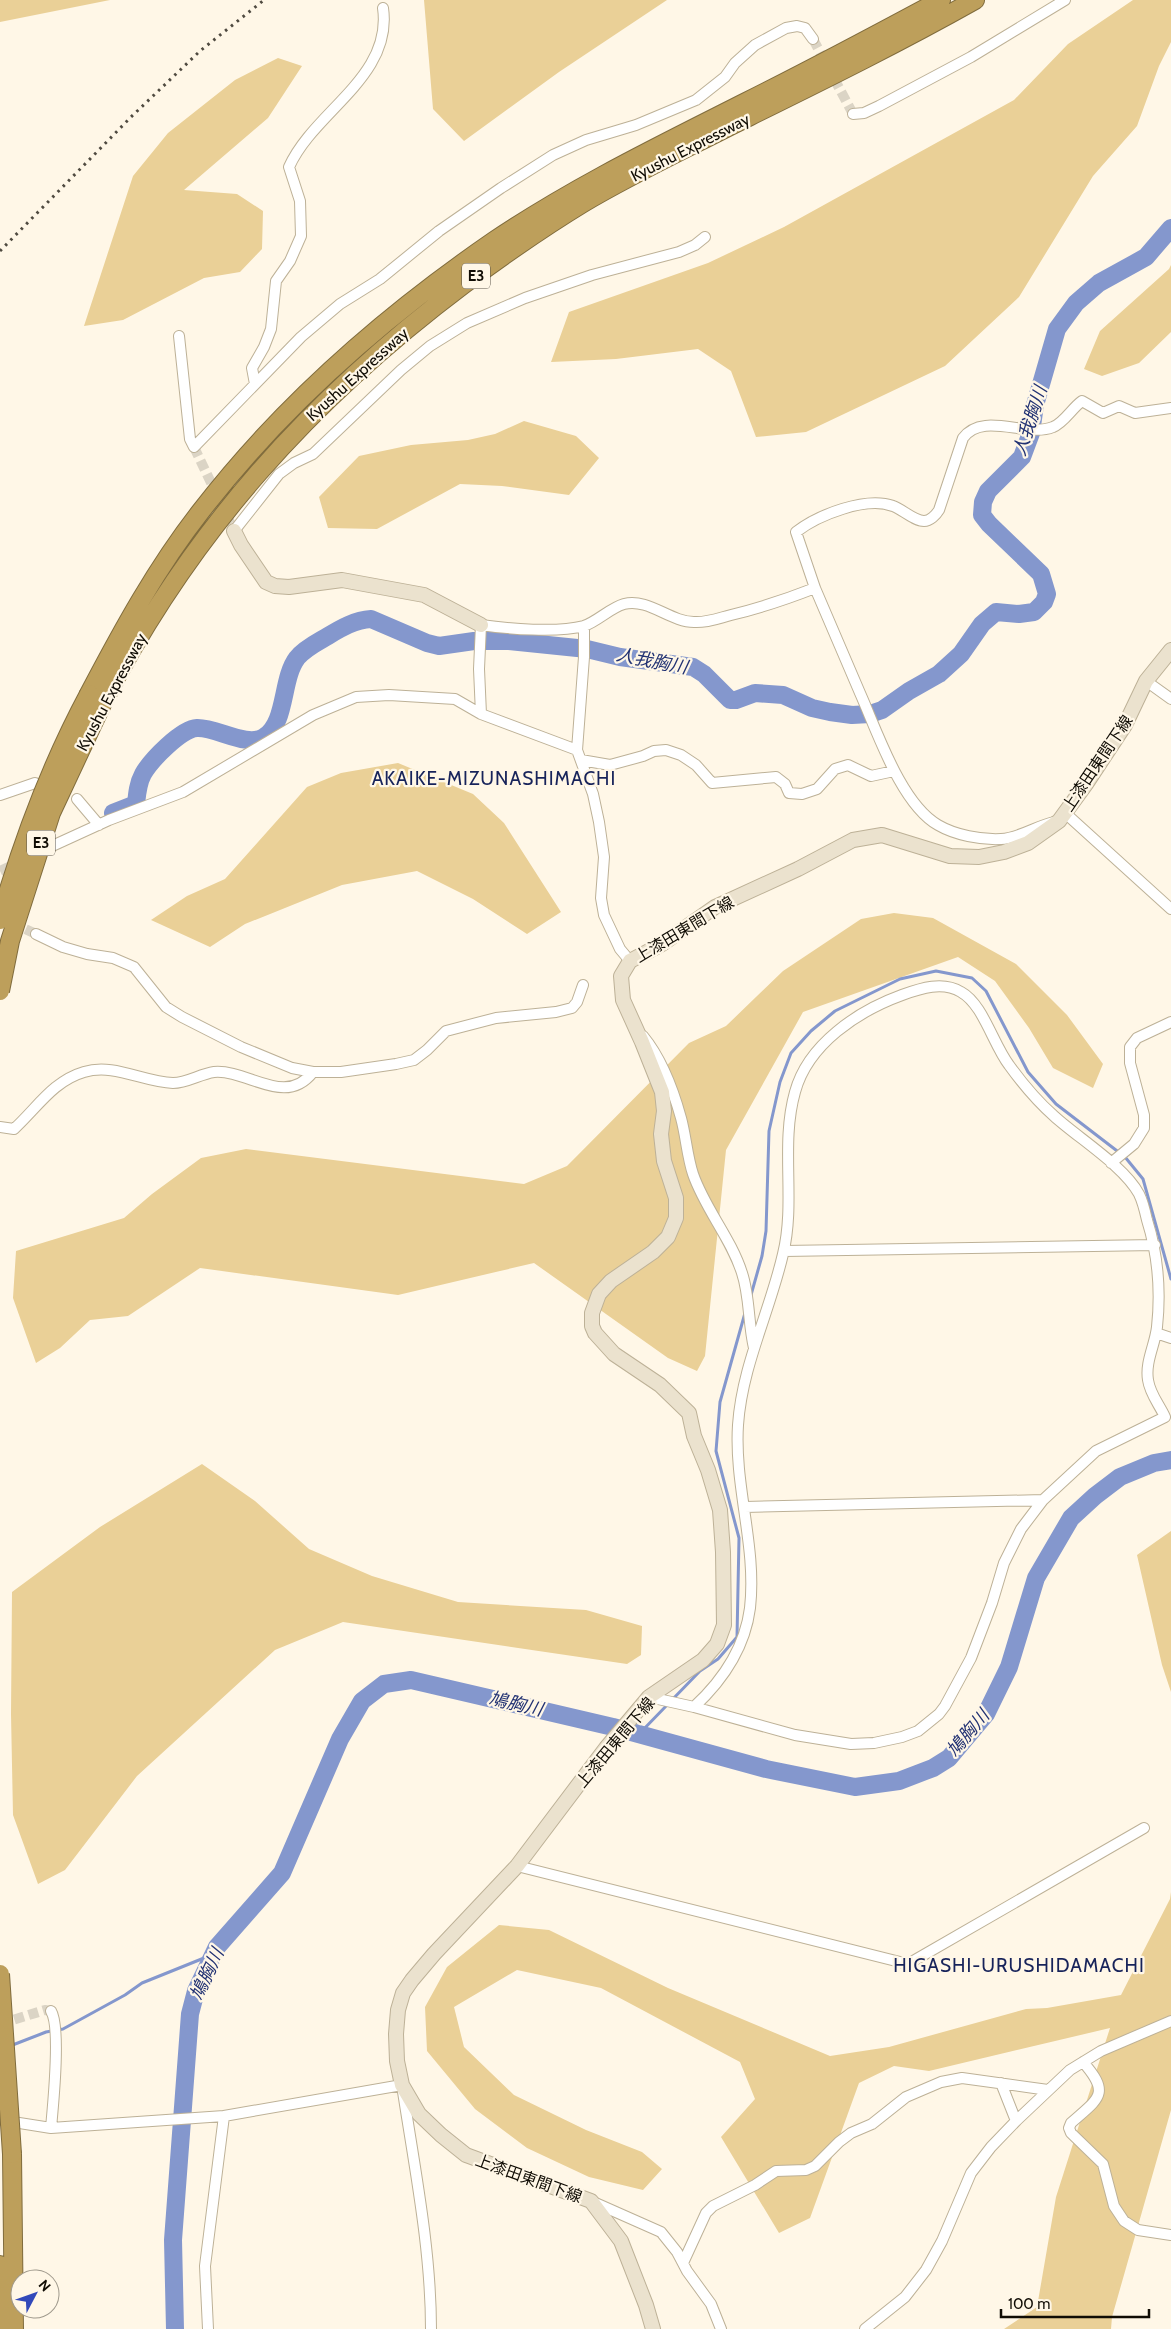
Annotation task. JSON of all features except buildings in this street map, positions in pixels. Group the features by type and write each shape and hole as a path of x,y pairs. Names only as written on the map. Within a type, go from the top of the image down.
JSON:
{"highway":[{"name":"Kyushu Expressway","path":"0,991 10,941 51,813 96,698 110,654 166,560 200,512 237,467 291,409 338,364 408,305 495,241 575,191 941,0"},
{"name":"Kyushu Expressway","path":"0,920 12,877 38,807 71,728 124,662 180,574 214,526 251,480 301,424 357,371 417,320 504,255 582,203 666,158 908,38 975,0"},
{"path":"0,1974 12,2154 14,2329"},
{"path":"0,2265 0,2327"}],"main road":[{"path":"234,531 241,545 266,582 275,586 289,587 342,580 424,595 481,625"},
{"name":"上漆田東間下線","path":"653,2329 646,2305 621,2241 591,2200 466,2155 419,2114 402,2085 397,2061 396,2034 398,2010 404,1994 434,1954 516,1866 606,1748 650,1697 703,1660 717,1644 724,1625 723,1552 720,1510 708,1470 694,1436 689,1413 660,1385 614,1354 595,1333 592,1326 592,1313 599,1294 611,1280 653,1252 668,1237 676,1218 676,1198 664,1161 661,1134 664,1111 662,1092 642,1042 622,1000 621,976 630,961 662,944 715,907 798,869 853,840 882,834 950,856 979,857 1004,852 1028,843 1061,816 1086,784 1125,725 1146,681 1171,650"}],"street":[{"path":"853,114 864,113 879,106 971,57 1064,0"},
{"path":"255,384 252,368 264,347 271,329 276,281 290,261 301,236 300,201 289,167 305,139 362,79 370,67 383,33 385,21 383,8"},
{"path":"179,336 190,439 194,447 301,337 340,304 380,278 439,231 553,155 586,140 636,125 696,100 725,77 735,63 755,45 786,28 797,26 805,28 813,39"},
{"path":"234,531 279,474 294,462 313,454 401,370 430,346 467,322 525,298 592,275 678,252 695,245 705,237"},
{"path":"1171,408 1135,413 1119,406 1103,414 1082,401 1060,422 1050,428 984,426 971,430 963,438 936,515 924,521 889,505 866,504 838,511 811,521 796,532 815,588 894,771 922,811 938,825 960,834 1001,839 1020,836 1061,816 1171,909"},
{"path":"481,714 479,669 481,625 516,629 584,626 624,604 642,604 680,620 694,622 711,621 766,607 815,588"},
{"path":"584,626 584,657 577,750 600,822 604,857 601,898 604,915 620,949 630,961"},
{"path":"1146,681 1171,700"},
{"path":"50,847 99,825 183,792 313,715 330,706 356,697 389,695 455,699 481,714 577,750"},
{"path":"581,760 610,765 643,756 654,750 666,750 696,765 712,784 776,777 785,784 789,792 802,794 818,789 835,769 848,765 871,776 894,771"},
{"path":"0,795 35,783"},
{"path":"77,799 99,825"},
{"path":"36,934 62,948 113,958 134,967 166,1006 182,1017 249,1051 292,1068 313,1072 341,1072 414,1060 446,1031 496,1018 556,1012 572,1008 577,1002 583,985"},
{"path":"650,1697 796,1735 851,1744 874,1743 902,1738 918,1731 939,1714 945,1706 971,1658 992,1603 1004,1563 1021,1529 1043,1500 1096,1452 1165,1417 1152,1394 1148,1378 1148,1362 1156,1333 1159,1275 1155,1244 1137,1190 1111,1163 1053,1115 1035,1097 1007,1063 991,1036 981,1012 964,993 953,988 938,986 921,988 869,1009 852,1020 823,1046 806,1067 796,1089 790,1117 788,1148 789,1208 784,1251 754,1349 738,1421 737,1445 745,1507 751,1580 750,1606 746,1630 736,1653 712,1690 694,1707"},
{"path":"631,1021 652,1046 666,1074 681,1118 693,1174 742,1273 754,1349"},
{"path":"1111,1163 1134,1144 1144,1128 1144,1116 1130,1063 1130,1047 1137,1038 1171,1022"},
{"path":"0,1127 14,1129 57,1084 83,1072 97,1069 114,1070 173,1083 215,1072 234,1074 263,1084 283,1087 298,1086 313,1072"},
{"path":"784,1251 1155,1244"},
{"path":"1156,1333 1171,1338"},
{"path":"745,1507 1043,1500"},
{"path":"516,1866 908,1964 1144,1828"},
{"path":"51,2011 55,2030 51,2128"},
{"path":"865,2329 905,2297 926,2270 942,2241 971,2173 991,2147 1016,2121 1070,2070 1101,2051 1171,2021"},
{"path":"1083,2062 1096,2077 1099,2095 1096,2101 1071,2123 1069,2128 1071,2133 1103,2164 1114,2206 1124,2221 1138,2230 1171,2235"},
{"path":"682,2263 706,2213 720,2200 755,2185 776,2172 806,2170 815,2166 839,2142 872,2124 906,2098 941,2082 962,2078 1048,2090"},
{"path":"1002,2083 1016,2121"},
{"path":"0,2120 51,2128 224,2116 402,2085 421,2214 431,2308 431,2329"},
{"path":"208,2329 205,2266 224,2116"},
{"path":"591,2200 661,2232 677,2252 682,2263 710,2304 721,2329"}],"shaded area":[{"path":"0,0 110,0 0,22"},
{"path":"424,0 667,0 559,72 464,141 433,109"},
{"path":"1133,0 1171,0 1171,42 1159,66 1137,126 1093,176 1019,297 945,366 806,432 756,437 731,371 698,349 616,359 551,362 569,312 708,263 784,227 1014,100 1068,44"},
{"path":"278,58 302,66 268,118 184,190 237,194 263,211 262,249 240,272 204,278 123,320 84,326 133,176 168,133 235,80"},
{"path":"1171,265 1171,332 1139,363 1102,376 1084,369 1100,331 1169,269"},
{"path":"524,421 576,436 599,458 569,495 502,486 460,484 377,529 328,528 319,497 359,456 411,445 468,440 495,434"},
{"path":"398,763 473,794 504,823 561,912 527,934 473,899 417,871 342,885 245,924 210,947 151,920 187,896 225,879 307,787 341,773"},
{"path":"894,913 933,918 1016,964 1067,1015 1103,1064 1093,1088 1053,1068 1029,1028 995,981 958,957 803,1012 726,1150 705,1356 697,1371 668,1358 534,1263 398,1295 200,1268 128,1316 90,1320 60,1348 36,1363 13,1298 16,1251 124,1218 152,1194 201,1158 246,1149 524,1184 567,1166 689,1043 726,1026 783,971 861,919"},
{"path":"202,1464 255,1501 309,1549 372,1576 458,1602 586,1610 642,1626 641,1655 627,1664 343,1622 275,1650 137,1776 65,1870 38,1884 13,1815 11,1714 12,1592 100,1527"},
{"path":"1171,1531 1171,1692 1162,1665 1137,1555"},
{"path":"1171,1892 1171,2110 1112,2317 1111,2329 1004,2329 1037,2307 1056,2197 1110,2028 929,2071 894,2066 859,2083 810,2218 779,2233 721,2137 755,2099 740,2062 601,1988 517,1970 454,2007 464,2047 514,2095 586,2130 642,2152 662,2169 643,2190 589,2177 527,2148 475,2109 427,2051 425,2007 447,1967 499,1925 549,1930 668,1988 830,2056 889,2047 1026,2009 1047,2008 1121,1995 1170,1899"}],"waterway":[{"name":"人我胸川","path":"113,813 136,804 140,781 147,768 167,746 190,730 197,728 205,729 249,740 257,740 264,737 277,722 288,677 300,654 338,630 354,623 371,619 427,643 439,646 474,641 509,641 587,649 620,657 693,667 704,674 730,700 736,700 755,693 783,695 812,708 852,715 870,714 882,710 909,691 939,674 961,654 982,624 996,612 1019,614 1034,612 1044,602 1047,594 1041,574 989,524 982,515 983,502 988,491 1022,457 1031,433 1035,405 1057,329 1076,303 1099,283 1146,257 1171,228"},
{"path":"751,1295 762,1256 766,1231 769,1131 780,1082 791,1053 811,1031 835,1011 900,979 936,971 972,978 986,991 1028,1072 1056,1104 1125,1157 1143,1179 1171,1279"},
{"path":"639,1734 700,1671 718,1659 737,1637 739,1538 716,1451 720,1402 745,1313"},
{"name":"鳩胸川","path":"175,2329 173,2240 190,2014 196,1991 217,1947 282,1873 340,1739 362,1701 384,1684 411,1680 613,1727 766,1769 855,1787 899,1781 933,1768 949,1758 986,1714 1009,1667 1036,1578 1071,1518 1120,1477 1154,1463 1171,1460"},
{"path":"10,2046 46,2032 63,2029 125,1995 142,1983 214,1954"}],"tunnel":[{"path":"813,39 853,114"},
{"path":"194,447 234,531"},
{"path":"0,871 17,863"},
{"path":"12,923 36,934"},
{"path":"0,2024 45,2010 51,2011"}],"railway":[{"path":"0,251 131,117 200,51 264,0"}],"district":[{"name":"AKAIKE-MIZUNASHIMACHI","path":"494,778"},
{"name":"HIGASHI-URUSHIDAMACHI","path":"1019,1965"}]}
